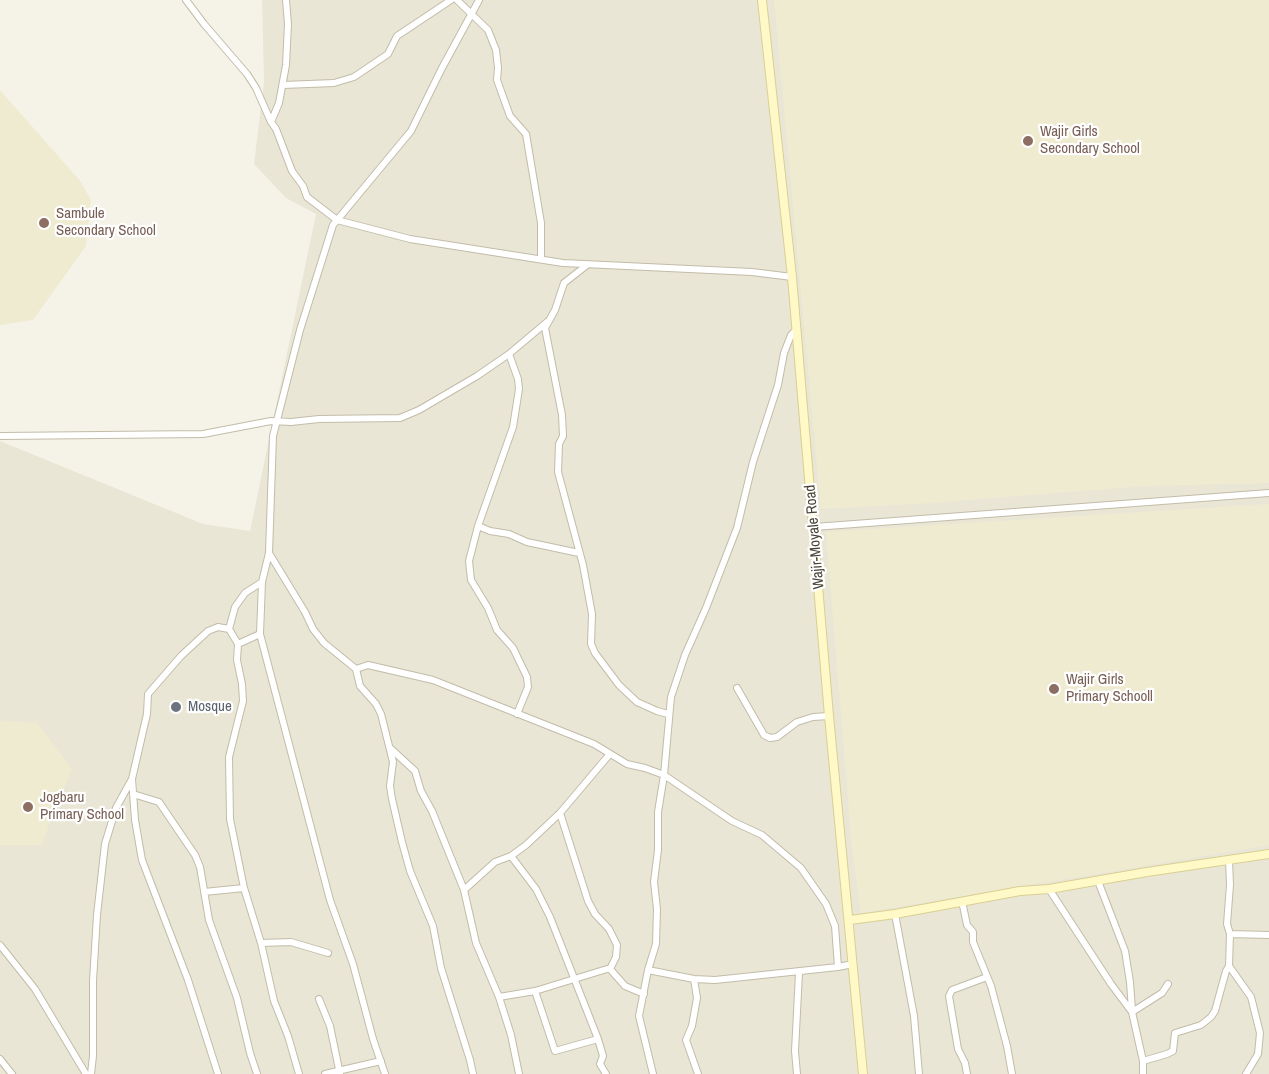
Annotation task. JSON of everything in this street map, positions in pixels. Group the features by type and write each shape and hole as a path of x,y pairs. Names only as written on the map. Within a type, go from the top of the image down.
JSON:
{"main road":[{"name":"Wajir-Moyale Road","path":"762,0 797,329 829,716 863,1074"},
{"path":"850,920 1020,891 1049,889 1269,854"}],"street":[{"path":"186,0 256,88 276,129 292,171 303,186 307,197 337,220 410,239 586,265 741,272 792,277"},
{"path":"271,122 279,103 286,65 288,24 286,0"},
{"path":"283,85 334,83 354,77 388,54 397,36 451,0"},
{"path":"457,0 488,30 496,50 497,80 510,116 526,134 541,223 541,259"},
{"path":"385,1074 353,964 330,900 260,634 262,582 269,553 273,436 300,330 320,264 337,220 411,131 479,0"},
{"path":"0,436 203,434 268,421 400,418 419,410 477,376 509,354 546,322 555,310 564,283 586,265"},
{"path":"546,322 545,333 562,415 563,436 559,444 558,472 583,565 592,614 591,644 595,653 620,685 637,702 668,714"},
{"path":"653,1074 639,1016 648,970 656,944 657,909 654,882 658,850 658,812 664,776 671,697 684,654 737,528 753,462 778,385 784,353 791,334 797,329"},
{"path":"509,354 519,389 513,427 478,526 469,561 471,580 488,609 496,630 513,648 525,671 528,687 518,714"},
{"path":"814,527 1269,493"},
{"path":"478,526 490,531 509,534 527,542 579,553"},
{"path":"269,553 313,629 324,643 356,669 360,686 376,704 393,762 390,786 402,842 410,871 433,926 441,968 473,1074"},
{"path":"262,582 245,593 235,607 229,629 238,644 237,660 243,700 229,757 230,819 233,843 261,943 274,1001 288,1036 299,1074"},
{"path":"91,1074 96,915 105,844 116,808 132,779 147,714 148,694 208,631 218,627 229,629"},
{"path":"238,644 260,634"},
{"path":"356,669 368,665 433,680 594,744 627,764 664,776 732,821 762,835 801,868 826,904 835,926 838,967"},
{"path":"736,688 764,735 770,738 777,737 797,722 813,717 829,716"},
{"path":"390,748 415,771 421,791 432,811 464,890 476,943 499,998 511,1035 519,1074"},
{"path":"464,890 495,862 511,856 526,845 560,813 609,754"},
{"path":"132,779 137,836 142,860 192,990 218,1074"},
{"path":"133,794 155,799 163,806 195,855 200,867 209,920 237,998 257,1074"},
{"path":"499,998 535,991 610,969 616,957 617,945 609,929 594,914 588,901 560,813"},
{"path":"511,856 536,890 545,908 598,1039 603,1056 600,1064 606,1074"},
{"path":"1143,1061 1173,1051 1174,1033 1201,1025 1211,1017 1229,966 1230,934 1227,924 1229,860"},
{"path":"1098,881 1125,951 1131,982 1132,1012 1143,1061 1143,1074"},
{"path":"204,892 244,888"},
{"path":"1049,889 1132,1012"},
{"path":"962,901 1007,1046 1012,1074"},
{"path":"895,914 914,1016 919,1074"},
{"path":"1230,934 1269,935"},
{"path":"261,943 291,942 328,953"},
{"path":"0,945 35,989 86,1074"},
{"path":"648,970 694,979 715,980 799,973 853,964"},
{"path":"1229,966 1251,997 1260,1033 1259,1051 1246,1074"},
{"path":"610,969 625,986 644,994"},
{"path":"796,1074 799,973"},
{"path":"967,1074 958,1049 949,996 952,990 987,977"},
{"path":"694,979 697,998 687,1040 698,1074"},
{"path":"1132,1012 1162,993 1168,984"},
{"path":"535,991 555,1051 598,1039"},
{"path":"319,999 330,1026 339,1072"},
{"path":"0,1059 12,1074"},
{"path":"325,1074 381,1060"}],"shaded area":[{"path":"262,0 1269,0 1269,1074 0,1074 0,441 203,524 250,531 316,214 286,198 254,164 264,82"},
{"name":"Wajir Girls Secondary School","path":"774,0 1269,0 1269,483 1143,486 821,509"},
{"name":"Sambule Secondary School","path":"0,90 81,182 91,200 86,246 33,320 0,325"},
{"name":"Wajir Girls Primary Schooll","path":"1269,504 1269,845 861,913 852,848 826,532"},
{"name":"Jogbaru Primary School","path":"0,721 37,723 72,769 41,845 0,845"}],"place":[{"name":"Wajir Girls Secondary School","path":"1028,141"},
{"name":"Sambule Secondary School","path":"44,223"},
{"name":"Wajir Girls Primary Schooll","path":"1054,689"},
{"name":"Mosque","path":"176,707"},
{"name":"Jogbaru Primary School","path":"28,807"}]}
